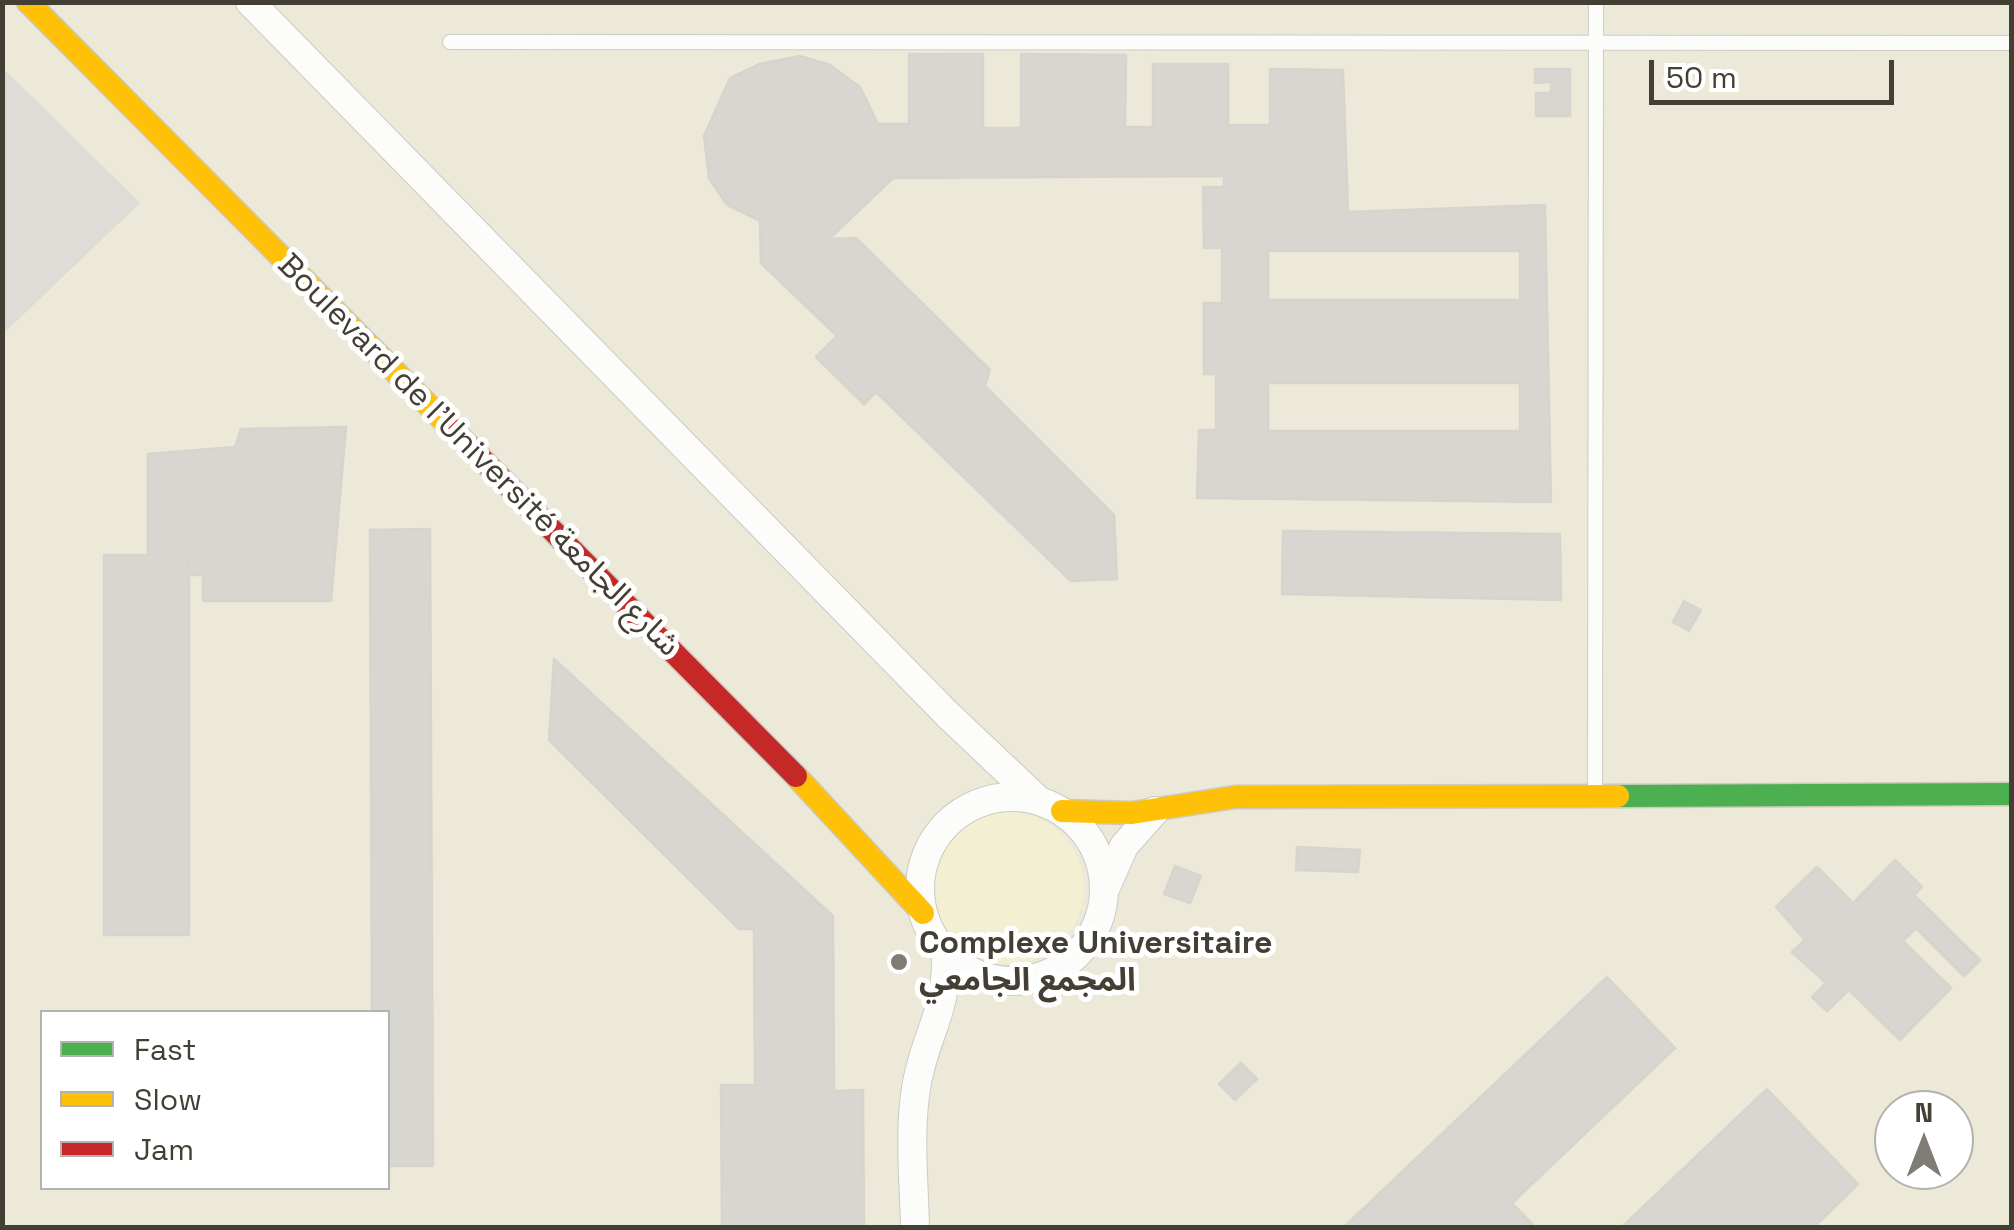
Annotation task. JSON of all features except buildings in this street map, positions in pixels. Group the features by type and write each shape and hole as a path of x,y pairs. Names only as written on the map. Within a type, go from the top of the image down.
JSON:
{"street":[{"name":"Boulevard de l'Université شارع الجامعة","path":"28,2 840,821 923,912"},
{"path":"250,2 948,715 1090,838 1101,863 1105,889"},
{"path":"1155,810 1124,846 1105,889 1090,939 1072,959 1050,973 1024,980 997,980 972,972 946,953 923,912 920,880 928,849 948,822 975,804 1007,797 1051,806 1155,810 1236,798 2012,794"},
{"path":"914,1228 915,1097 925,1051 940,1018 946,953"},
{"path":"940,1018 965,994 997,980"}],"lane":[{"path":"1595,795 1596,2"},
{"path":"450,42 2012,43"}],"shaded area":[{"path":"2,3 2011,3 2011,1227 3,1227"},
{"path":"3,68 140,203 3,334"}],"sand":[{"path":"1008,812 1037,818 1061,835 1078,859 1084,888 1078,917 1061,941 1037,958 1008,964 979,958 955,941 938,917 932,888 938,859 955,835 979,818"}],"traffic: fast":[{"path":"1618,796 2012,794"}],"traffic: slow":[{"path":"28,2 453,430"},
{"path":"796,776 923,913"},
{"path":"1062,811 1132,813 1235,797 1618,796"}],"traffic: jam":[{"path":"453,430 796,776"}],"place":[{"name":"Complexe Universitaire المجمع الجامعي","path":"899,962"}]}
